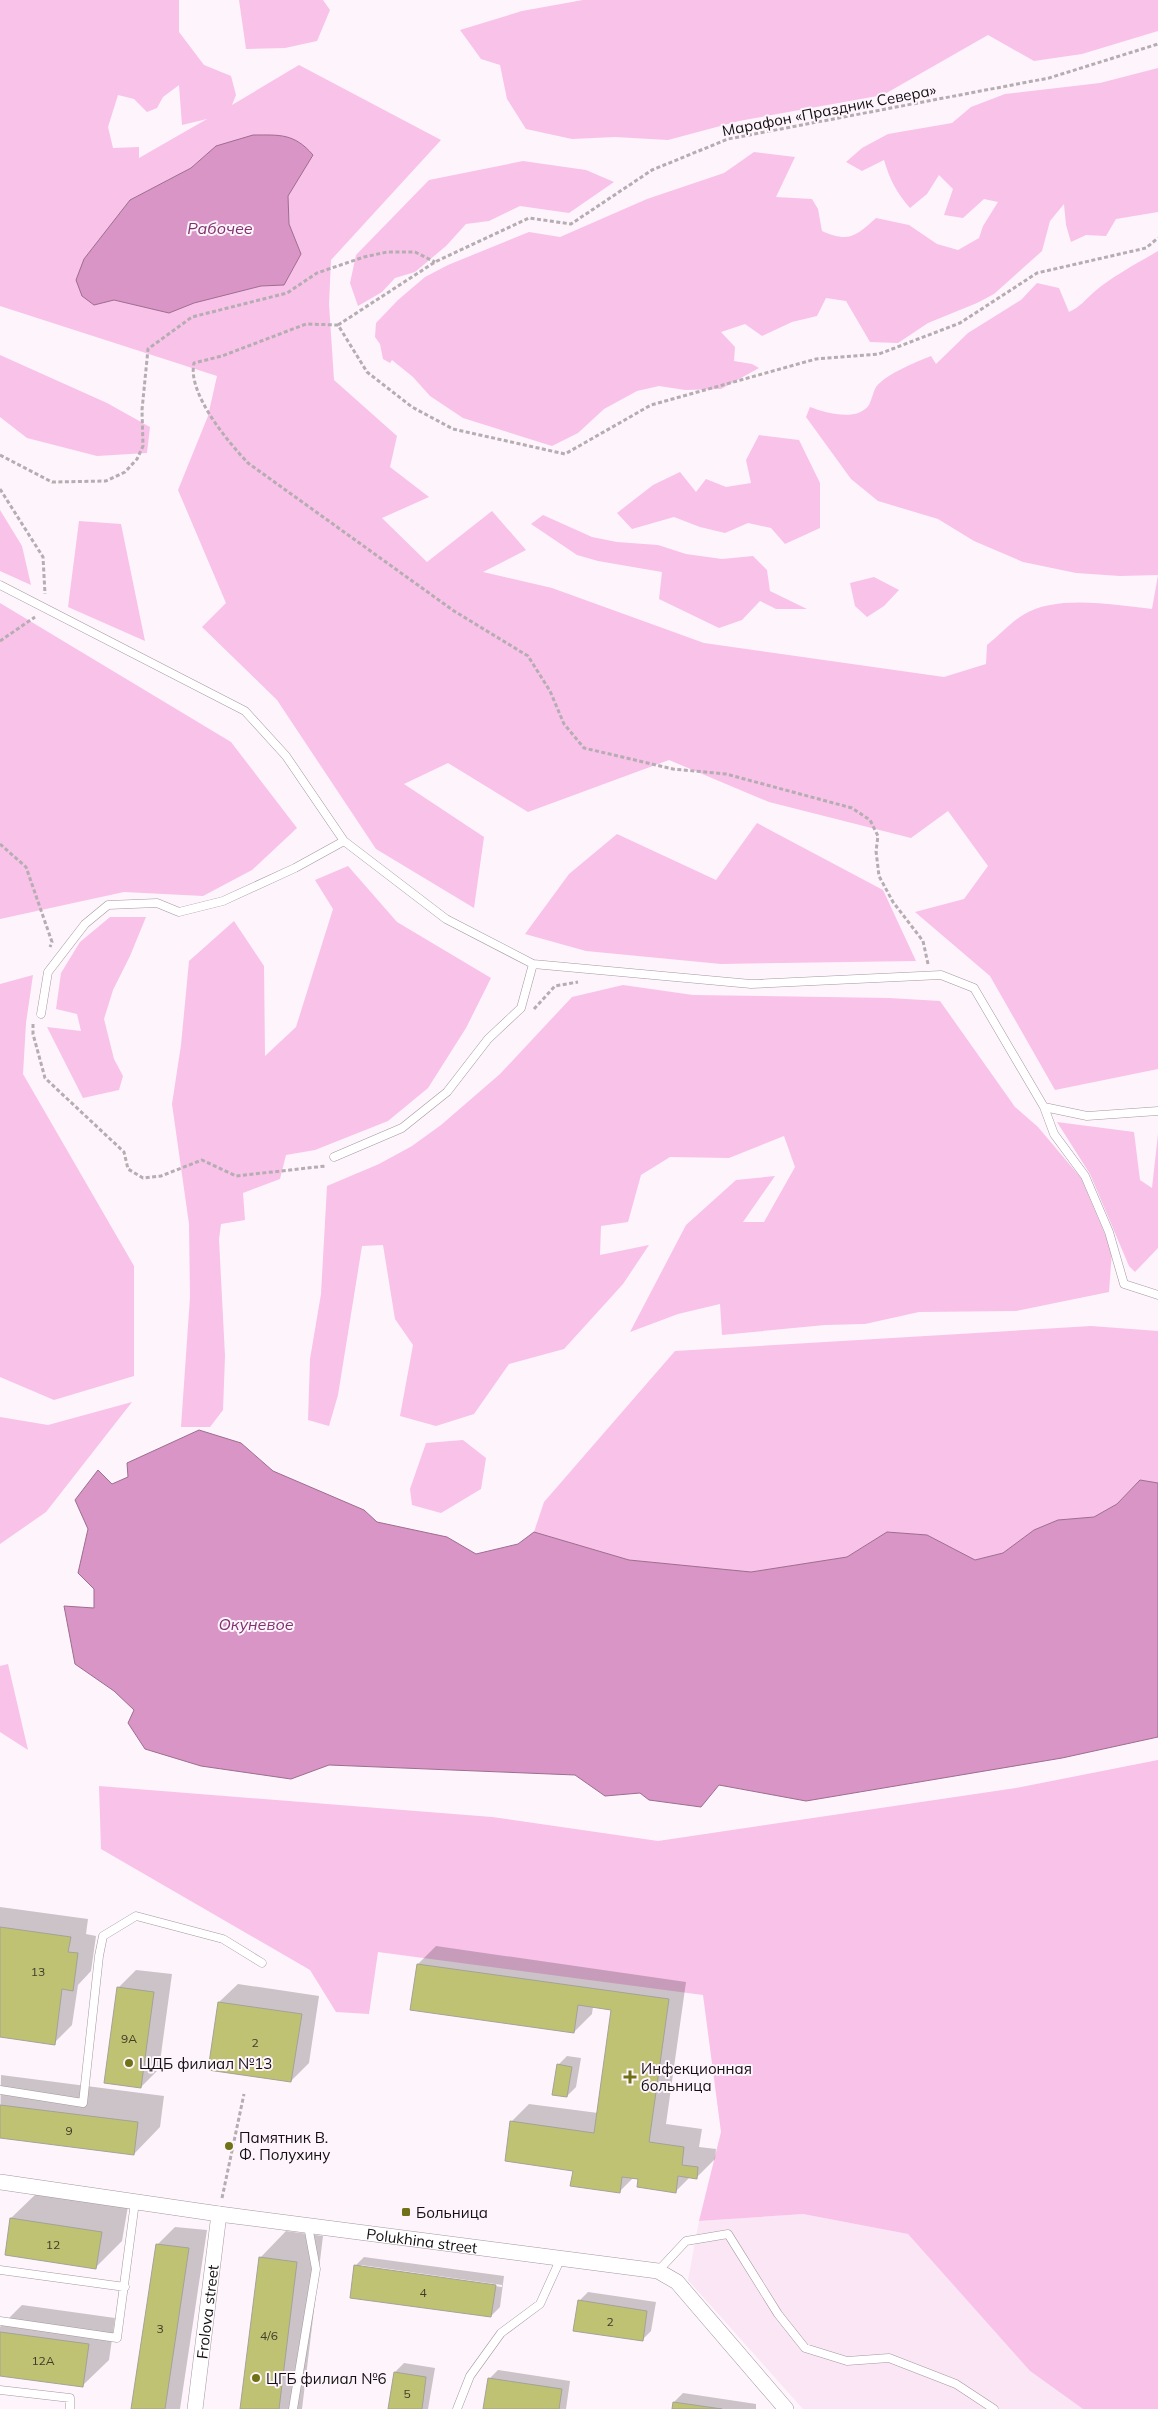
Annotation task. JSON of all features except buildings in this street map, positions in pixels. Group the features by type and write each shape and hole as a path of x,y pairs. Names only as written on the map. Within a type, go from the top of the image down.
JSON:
{"street":[{"name":"Polukhina street","path":"0,2182 219,2214 560,2260 658,2271 677,2282 786,2409"},
{"name":"Frolova street","path":"195,2409 219,2214"}],"lane":[{"path":"0,585 45,610 245,711 286,756 344,840 446,919 533,964 751,984 941,975 974,988 1044,1107 1054,1134 1085,1176 1110,1232 1124,1284 1158,1295"},
{"path":"37,1015 48,972 85,924 108,905 158,903 179,912 223,901 294,868 344,840"},
{"path":"333,1161 402,1128 446,1092 488,1039 521,1008 533,964"},
{"path":"1044,1107 1087,1116 1158,1111"},
{"path":"0,2090 83,2104 99,1956 103,1936 136,1916 222,1939 262,1963"},
{"path":"0,2320 117,2338 135,2202"},
{"path":"293,2409 316,2269 308,2226"},
{"path":"658,2271 686,2241 728,2234 778,2314 805,2348 847,2361 889,2358 956,2384 994,2409"},
{"path":"457,2409 470,2376 501,2333 540,2304 560,2260"},
{"path":"0,2270 125,2288"},
{"path":"0,2390 70,2398 70,2409"}],"path":[{"name":"Марафон «Праздник Севера»","path":"338,325 435,262 529,218 571,224 652,170 728,139 1049,78 1158,44"},
{"path":"926,976 929,968 923,941 893,902 879,876 876,852 878,836 870,820 852,808 726,774 673,769 584,748 564,724 550,691 528,656 454,611 248,463 225,438 198,392 192,372 194,363 222,356 306,324 338,325 367,372 412,407 453,429 565,454 651,405 816,359 879,354 960,322 1037,273 1146,248 1158,238"},
{"path":"0,455 52,482 106,481 125,472 137,458 143,446 142,410 148,349 170,331 192,317 287,293 317,273 364,257 387,252 415,252 435,262"},
{"path":"0,489 43,557 45,610 0,641"},
{"path":"0,844 26,867 52,942 49,949"},
{"path":"530,1013 555,986 580,981"},
{"path":"37,1015 33,1034 45,1078 124,1152 128,1169 144,1178 161,1176 202,1160 236,1176 333,1161"},
{"path":"219,2214 244,2094"}],"shaded area":[{"path":"0,0 179,0 179,32 204,65 231,76 236,95 232,105 299,65 441,140 331,260 329,304 334,380 397,436 390,467 429,497 382,518 427,562 492,511 526,550 483,572 552,588 704,643 944,677 986,664 987,645 1018,618 1036,609 1052,605 1086,603 1152,609 1158,575 1158,1069 1055,1090 990,976 915,912 964,899 988,866 948,811 911,838 769,802 669,760 528,812 448,763 404,784 484,837 474,908 376,849 277,700 202,627 226,603 178,490 208,416 217,376 0,306","holes":["179,85 182,125 207,119 139,158 139,147 113,148 108,127 118,95 134,99 147,112 157,108 163,97","216,146 287,196 289,224 301,254 284,285 261,286 194,303 169,313 114,300 109,228 130,200 191,168"]},
{"path":"239,0 323,0 330,10 317,41 285,48 246,49"},
{"path":"583,0 1158,0 1158,31 1082,54 1034,61 988,35 883,95 739,121 668,140 615,137 572,139 526,129 507,99 500,65 481,59 460,30 522,11"},
{"path":"1158,68 1158,212 1116,219 1106,236 1086,235 1071,242 1066,225 1064,204 1050,221 1042,251 994,294 928,323 898,343 870,342 846,301 826,298 817,316 792,322 762,336 745,324 721,332 735,347 734,361 752,364 759,368 721,389 685,390 659,386 637,391 604,409 578,433 552,446 463,418 430,396 413,377 392,360 390,363 383,359 380,344 375,337 376,323 398,300 425,277 448,265 529,232 560,237 647,199 724,173 754,152 795,157 776,197 812,199 818,209 822,231 839,237 852,236 876,218 909,225 937,244 958,250 979,238 983,226 998,202 984,199 963,218 944,215 953,189 939,175 927,194 910,208 894,185 884,160 862,171 846,162 862,148 888,134 952,123 971,107 1005,94 1100,83"},
{"path":"523,161 586,170 614,182 569,213 520,206 489,221 466,224 446,246 415,272 395,278 382,292 358,306 350,283 356,255 429,180"},
{"path":"1158,251 1158,575 1120,576 1076,573 1023,562 974,541 938,519 878,501 851,479 806,417 810,407 841,415 849,415 864,410 869,405 876,387 881,382 902,369 931,356 936,364 968,333 1021,300 1037,283 1059,288 1069,312 1125,270"},
{"path":"0,355 107,403 150,427 147,453 97,456 27,438 0,417"},
{"path":"759,435 799,440 820,483 820,528 785,544 771,528 748,523 725,533 700,527 674,517 632,529 617,513 653,485 680,472 696,492 706,479 726,487 751,483 746,460"},
{"path":"0,510 22,546 31,585 0,571"},
{"path":"543,515 592,537 617,542 658,545 686,554 722,559 753,556 767,570 770,591 807,609 776,609 760,601 742,620 719,628 659,599 662,572 598,561 577,555 531,524"},
{"path":"79,521 121,524 145,641 68,607"},
{"path":"874,577 899,590 884,606 867,617 855,606 850,583"},
{"path":"0,603 231,742 297,828 252,870 203,896 124,892 0,919"},
{"path":"757,823 883,890 916,961 721,964 586,951 525,934 569,874 617,834 716,880"},
{"path":"348,866 397,922 491,978 466,1028 428,1088 388,1121 315,1150 286,1155 280,1179 243,1193 245,1220 221,1224 219,1239 225,1356 223,1410 210,1427 181,1427 190,1297 189,1224 172,1104 181,1045 189,961 234,921 264,966 265,1056 296,1027 333,909 315,880"},
{"path":"110,917 146,917 113,990 104,1019 114,1059 123,1076 119,1090 83,1098 47,1027 81,1031 77,1014 56,1009 61,973 80,942"},
{"path":"33,975 26,1023 23,1074 134,1266 134,1376 54,1400 0,1377 0,984"},
{"path":"623,985 693,995 889,998 940,1001 1015,1107 1038,1127 1081,1178 1112,1251 1109,1292 1016,1311 919,1312 865,1324 825,1325 722,1335 720,1304 678,1314 630,1332 686,1225 736,1180 775,1176 743,1222 764,1222 795,1167 784,1136 729,1158 670,1157 641,1175 628,1222 601,1226 600,1255 649,1245 623,1284 564,1349 509,1364 474,1414 436,1426 400,1416 413,1345 395,1319 383,1245 362,1246 338,1395 329,1426 308,1420 310,1359 321,1294 327,1186 379,1164 412,1146 441,1125 500,1074 572,997"},
{"path":"1057,1122 1134,1132 1140,1180 1152,1188 1158,1134 1158,1248 1135,1272 1129,1266 1090,1174"},
{"path":"1091,1326 1158,1331 1158,1483 1140,1480 1117,1504 1094,1517 1058,1520 1034,1530 1003,1553 975,1560 927,1535 887,1532 847,1557 751,1572 629,1560 534,1532 544,1502 675,1351"},
{"path":"132,1402 46,1512 0,1544 0,1417 48,1425"},
{"path":"463,1440 486,1458 481,1489 441,1513 412,1505 410,1489 426,1443"},
{"path":"8,1664 28,1750 0,1732 0,1666"},
{"path":"1158,1760 1158,2409 1083,2409 1030,2371 908,2234 803,2214 699,2221 721,2132 703,1995 378,1952 369,2014 336,2012 310,1970 101,1849 99,1786 492,1817 658,1841 1016,1788"},
{"path":"803,2214 908,2234 1030,2371 1083,2409 803,2409 688,2280 699,2221"}],"water":[{"name":"Рабочее","path":"253,135 279,136 293,139 313,155 288,196 289,224 301,254 284,285 261,286 194,303 169,313 114,300 94,305 82,296 76,280 84,259 130,200 191,168 216,146"},
{"name":"Окуневое","path":"199,1430 241,1443 273,1471 364,1510 377,1522 447,1537 476,1554 518,1544 534,1532 629,1560 751,1572 847,1557 887,1532 927,1535 975,1560 1003,1553 1034,1530 1058,1520 1094,1517 1117,1504 1140,1480 1158,1483 1158,1737 1062,1758 806,1801 719,1785 701,1807 649,1800 640,1793 605,1796 575,1775 329,1765 291,1779 201,1766 145,1749 128,1723 134,1710 114,1691 75,1664 64,1606 94,1608 94,1589 78,1573 88,1529 75,1500 98,1470 112,1484 128,1477 127,1463"}],"place":[{"name":"ЦДБ филиал №13","path":"129,2063"},
{"name":"Инфекционная больница","path":"630,2077"},
{"name":"Памятник В. Ф. Полухину","path":"229,2146"},
{"name":"Больница","path":"406,2212"},
{"name":"ЦГБ филиал №6","path":"256,2378"}]}
